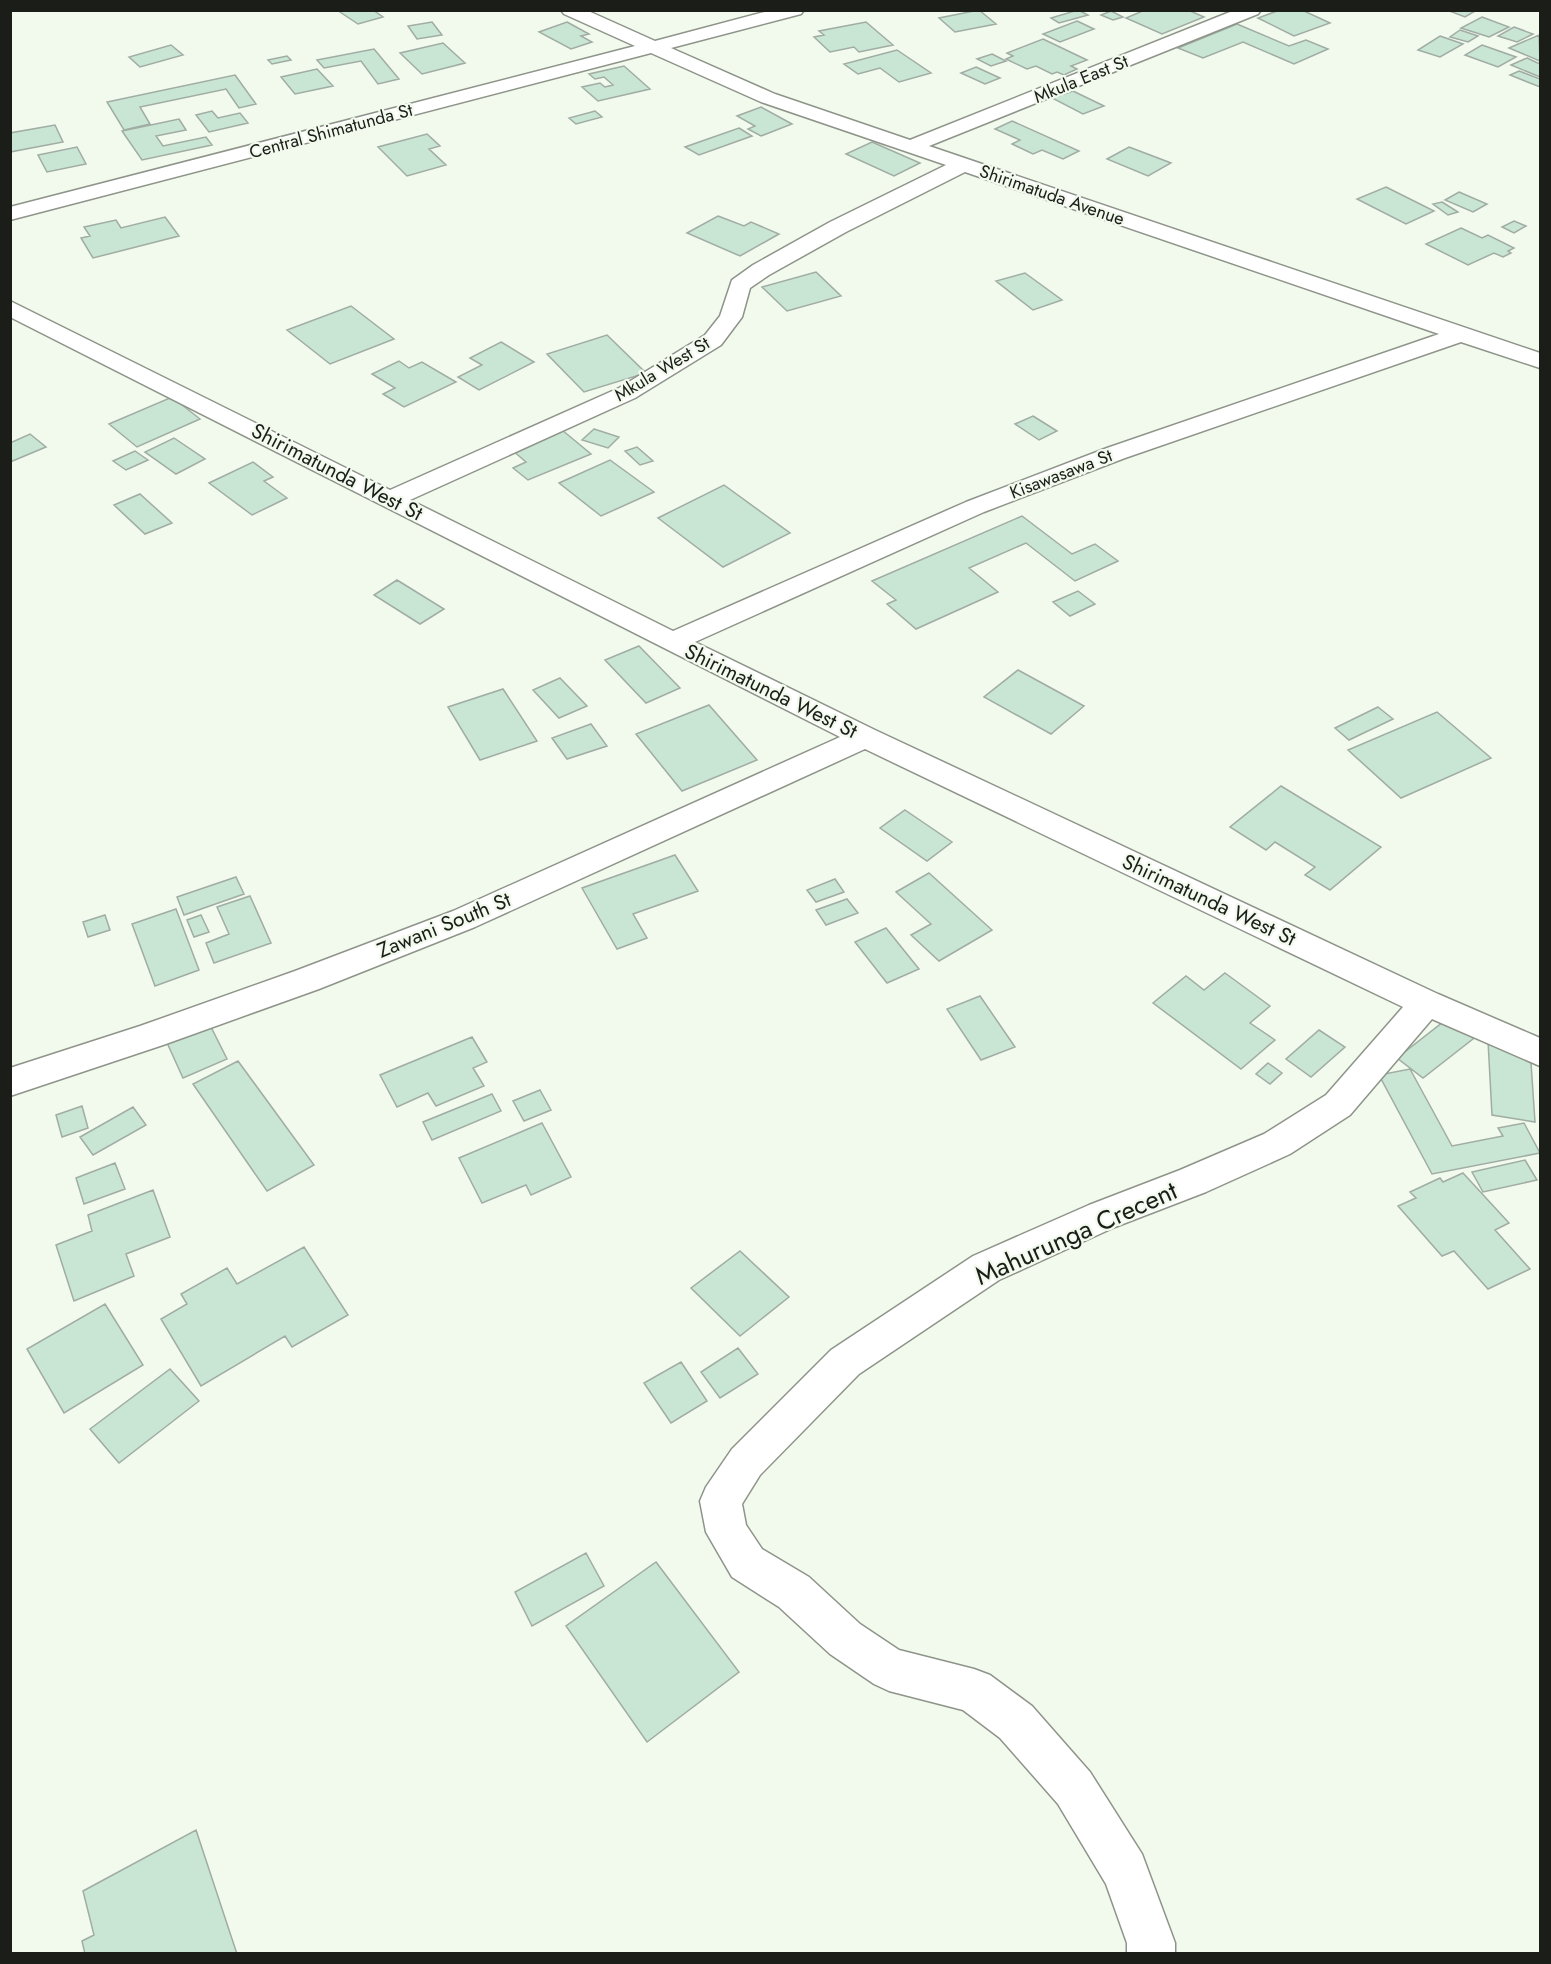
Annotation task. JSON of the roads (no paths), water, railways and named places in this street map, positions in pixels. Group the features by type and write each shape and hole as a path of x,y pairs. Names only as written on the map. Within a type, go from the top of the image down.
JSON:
{"street":[{"name":"Shirimatuda Avenue","path":"570,10 768,98 1540,361"},
{"name":"Central Shimatunda St","path":"10,214 795,10"},
{"name":"Mkula East St","path":"910,147 1252,10"},
{"name":"Mkula West St","path":"390,499 627,393 713,340 731,317 741,285 761,270 838,227 963,165"},
{"name":"Shirimatunda West St","path":"10,308 865,737 1426,1003 1540,1053"},
{"name":"Kisawasawa St","path":"672,642 975,507 1116,453 1461,334"},
{"name":"Zawani South St","path":"10,1082 196,1020 464,919 865,737"},
{"name":"Mahurunga Crecent","path":"1151,1953 1151,1943 1125,1871 1074,1788 1016,1722 974,1691 889,1669 844,1639 794,1592 747,1563 727,1532 721,1501 746,1462 845,1362 986,1268 1102,1216 1193,1181 1277,1144 1338,1104 1426,1003"}]}
